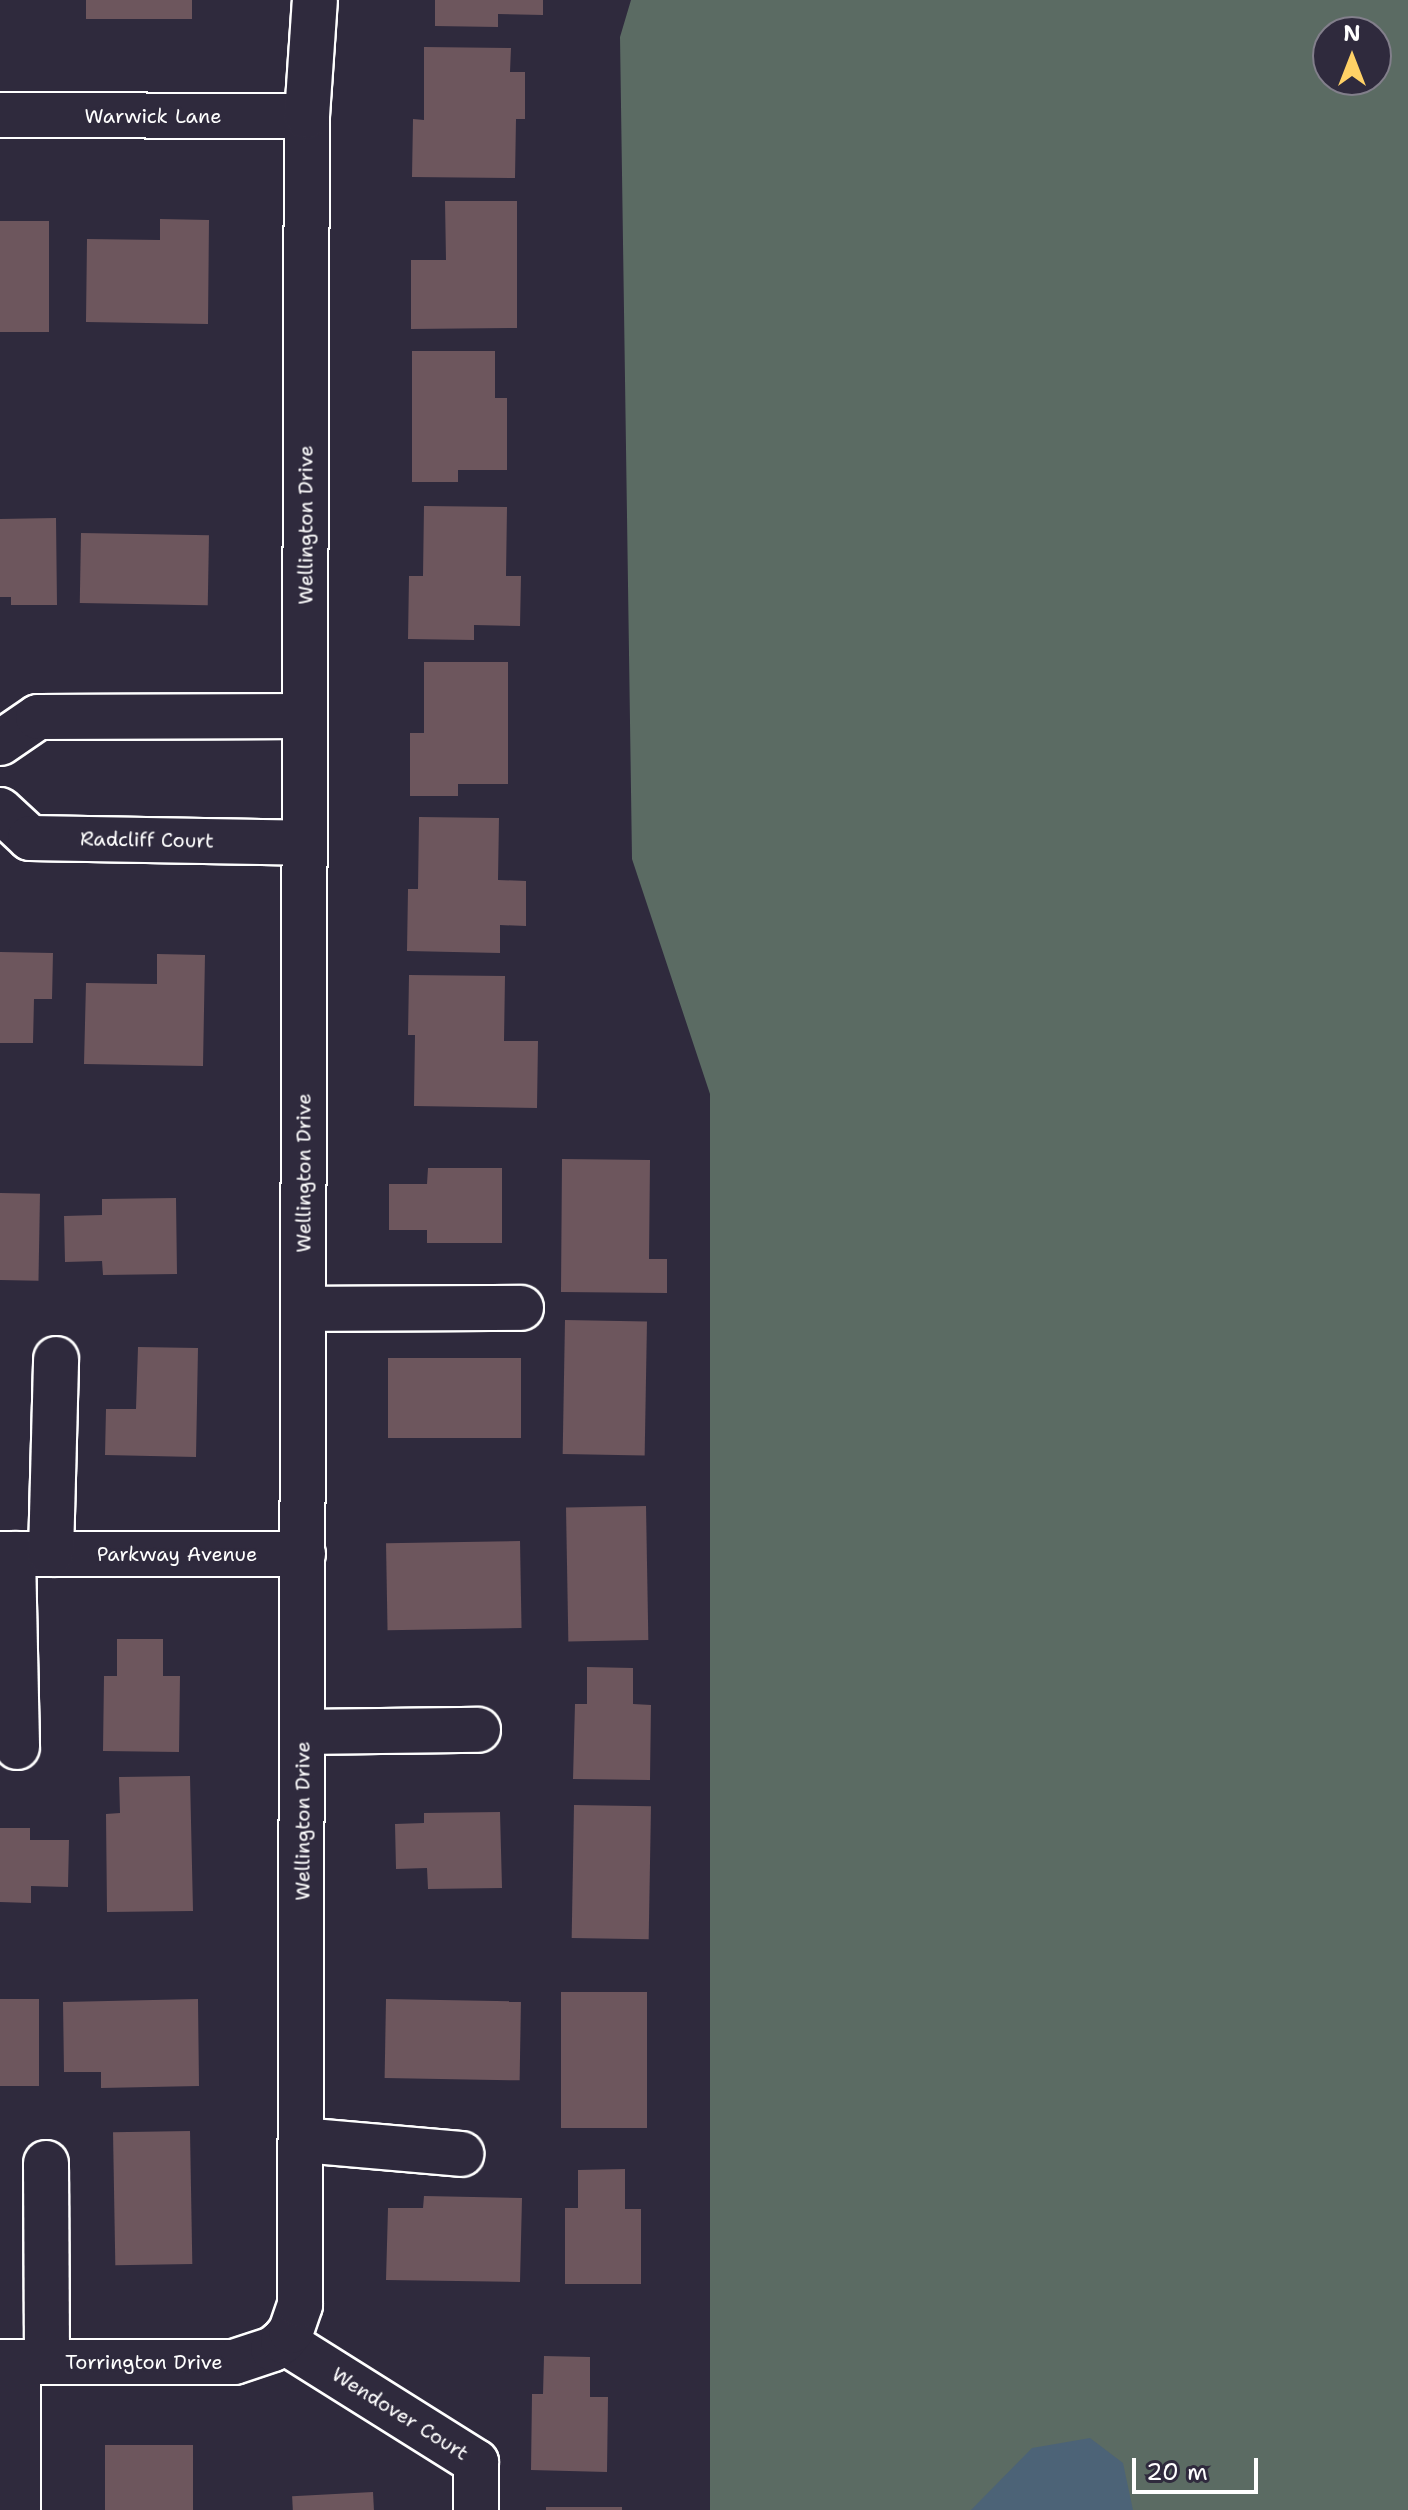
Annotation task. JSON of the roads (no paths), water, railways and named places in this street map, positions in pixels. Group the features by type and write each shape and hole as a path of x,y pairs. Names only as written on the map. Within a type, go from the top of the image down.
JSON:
{"street":[{"name":"Wellington Drive","path":"283,2341 295,2322 301,2295 307,116 315,0"},
{"name":"Warwick Lane","path":"0,115 307,116"},
{"path":"0,743 38,717 305,716"},
{"name":"Radcliff Court","path":"0,810 30,838 305,843"},
{"path":"304,1309 521,1308"},
{"path":"17,1747 21,1554 56,1359"},
{"name":"Parkway Avenue","path":"21,1554 303,1554"},
{"path":"303,1732 478,1730"},
{"path":"302,2140 461,2154"},
{"path":"18,2510 22,2362 46,2163"},
{"name":"Torrington Drive","path":"22,2362 234,2362 273,2349 283,2341"},
{"name":"Wendover Court","path":"283,2341 476,2462 476,2510"}],"water":[{"path":"1090,2438 1123,2463 1133,2510 971,2510 1032,2448"}]}
